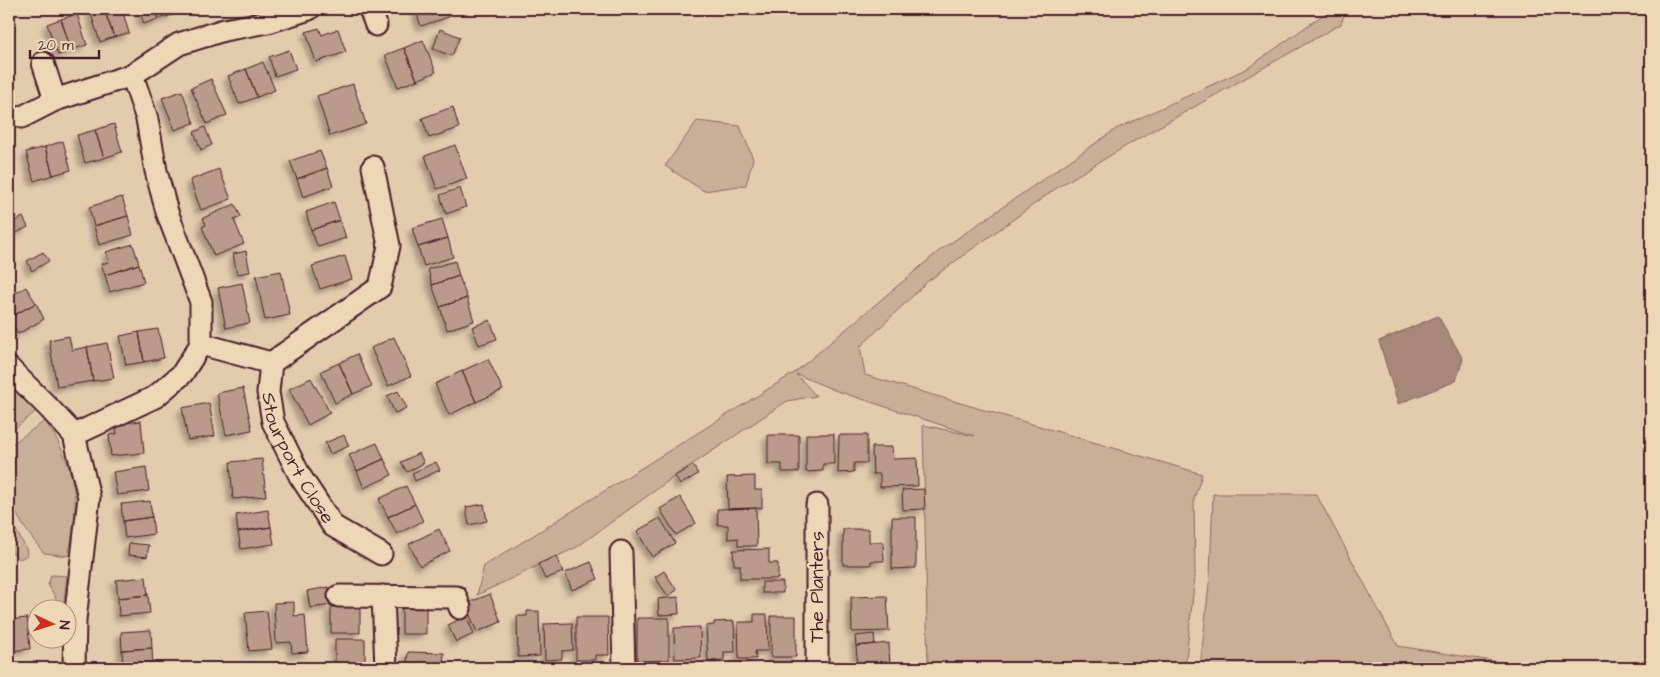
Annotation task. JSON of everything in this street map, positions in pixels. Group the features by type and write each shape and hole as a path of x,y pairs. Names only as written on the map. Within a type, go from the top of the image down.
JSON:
{"street":[{"path":"22,117 55,100 132,75 179,44 224,30 268,22 309,9"},
{"path":"43,63 55,100"},
{"path":"74,434 155,397 182,374 201,344 201,302 167,212 156,171 147,119 132,75"},
{"path":"201,344 271,363 380,287 390,246 373,167"},
{"name":"Stourport Close","path":"271,363 268,392 273,422 300,476 333,526 381,554"},
{"path":"9,368 74,434 89,497 75,620 74,668"},
{"name":"The Planters","path":"817,505 818,668"},
{"path":"622,552 624,668"},
{"path":"340,596 456,597 460,608"},
{"path":"384,596 386,668"}],"shaded area":[{"path":"1331,9 1346,9 1341,24 1141,137 1058,187 928,281 860,347 865,375 1202,474 1194,499 1195,577 1185,668 928,668 923,425 975,436 834,390 796,374 816,396 787,401 675,476 577,547 477,595 484,566 794,373 939,251 1116,129 1248,68"},
{"path":"697,121 740,126 753,159 746,185 704,191 665,166"},
{"path":"1438,316 1463,359 1456,381 1398,404 1379,341"},
{"path":"9,380 39,409 9,433"},
{"path":"45,421 65,458 74,489 74,521 68,556 44,553 17,515 9,489 9,446"},
{"path":"1213,494 1316,494 1398,646 1537,668 1200,668 1210,575"},
{"path":"9,518 26,548 27,555 20,559 9,550"},
{"path":"51,575 67,576 64,600 56,600 48,585"}],"building":[{"path":"104,9 114,37 100,42 90,11"},
{"path":"104,9 122,9 129,33 114,37"},
{"path":"139,9 154,9 158,19 144,24"},
{"path":"154,9 171,9 173,15 158,19"},
{"path":"415,9 446,9 449,17 421,26"},
{"path":"77,14 87,45 71,50 61,19"},
{"path":"61,19 71,50 58,55 47,24"},
{"path":"319,28 322,35 338,29 346,52 316,62 306,32"},
{"path":"440,29 460,37 452,56 433,49"},
{"path":"423,40 436,72 417,80 404,48"},
{"path":"404,48 417,80 398,87 385,55"},
{"path":"289,50 296,69 275,76 269,57"},
{"path":"263,62 275,90 257,97 246,69"},
{"path":"246,69 257,97 239,104 228,76"},
{"path":"211,79 227,115 207,124 191,88"},
{"path":"353,84 366,124 330,136 317,96"},
{"path":"182,91 194,123 175,130 162,98"},
{"path":"453,107 459,128 429,138 422,118"},
{"path":"114,124 122,152 104,158 95,130"},
{"path":"205,127 212,145 201,150 194,132"},
{"path":"95,130 104,158 85,163 77,135"},
{"path":"63,141 71,170 53,175 45,147"},
{"path":"455,145 467,179 437,189 425,156"},
{"path":"45,147 53,175 34,181 26,152"},
{"path":"320,151 327,168 297,179 290,161"},
{"path":"327,168 333,186 303,197 297,179"},
{"path":"219,169 231,199 201,210 190,180"},
{"path":"460,188 466,207 446,214 440,195"},
{"path":"122,197 128,216 94,226 89,207"},
{"path":"334,202 340,220 311,230 306,212"},
{"path":"235,204 241,217 234,220 244,244 214,256 202,227 206,225 203,218"},
{"path":"128,216 133,235 99,245 94,226"},
{"path":"23,217 28,227 9,237 9,224"},
{"path":"442,219 448,238 418,247 412,228"},
{"path":"340,220 346,238 318,247 311,230"},
{"path":"448,238 453,257 424,266 418,247"},
{"path":"133,244 139,264 105,275 101,264 109,262 106,252"},
{"path":"246,251 250,272 237,274 233,254"},
{"path":"43,252 49,261 32,271 27,261"},
{"path":"345,256 352,279 320,289 312,266"},
{"path":"455,261 459,276 432,285 428,269"},
{"path":"139,264 144,282 110,292 105,275"},
{"path":"281,271 290,315 265,320 256,276"},
{"path":"459,276 467,298 440,307 432,285"},
{"path":"242,283 250,323 226,328 218,288"},
{"path":"26,287 36,303 9,318 9,297"},
{"path":"467,298 474,321 447,330 440,307"},
{"path":"36,303 44,319 18,334 9,318"},
{"path":"490,320 497,339 479,345 472,327"},
{"path":"158,329 164,358 144,362 139,332"},
{"path":"139,332 144,362 126,365 120,336"},
{"path":"69,336 72,350 87,347 93,381 57,387 49,340"},
{"path":"394,337 411,376 388,386 371,348"},
{"path":"107,343 114,378 93,381 87,347"},
{"path":"357,354 372,386 353,394 339,363"},
{"path":"488,359 503,390 476,402 462,371"},
{"path":"339,363 353,394 335,403 321,371"},
{"path":"462,371 476,402 449,415 435,384"},
{"path":"311,378 330,413 308,425 289,389"},
{"path":"243,388 252,430 226,435 217,393"},
{"path":"398,391 407,408 395,413 387,396"},
{"path":"209,403 215,436 188,440 182,408"},
{"path":"141,421 144,453 111,456 109,435 117,434 115,424"},
{"path":"806,434 834,434 834,464 823,464 823,471 806,472"},
{"path":"344,435 349,446 330,454 325,443"},
{"path":"768,435 799,435 799,472 782,472 782,464 768,464"},
{"path":"839,435 867,435 867,463 854,463 854,472 838,473"},
{"path":"377,443 384,459 357,471 349,455"},
{"path":"872,447 892,447 893,459 917,458 918,486 880,487 880,474 873,474"},
{"path":"419,453 424,463 407,472 401,462"},
{"path":"262,459 266,496 233,499 230,462"},
{"path":"384,459 392,475 364,488 357,471"},
{"path":"436,462 440,470 415,481 412,473"},
{"path":"693,465 698,474 680,485 675,476"},
{"path":"146,467 149,491 117,495 113,472"},
{"path":"755,476 755,490 762,490 762,508 728,509 727,477"},
{"path":"406,486 415,504 388,517 379,499"},
{"path":"924,489 925,509 903,510 902,490"},
{"path":"680,497 696,523 676,535 660,509"},
{"path":"150,501 152,517 123,521 121,504"},
{"path":"415,504 423,521 397,534 388,517"},
{"path":"484,504 487,521 469,525 466,507"},
{"path":"756,508 757,546 738,546 738,538 728,539 728,525 718,525 717,509"},
{"path":"268,510 271,527 238,532 236,515"},
{"path":"152,517 154,534 125,538 123,521"},
{"path":"892,517 916,517 916,568 892,569"},
{"path":"660,518 675,543 652,557 637,531"},
{"path":"271,527 274,544 241,549 238,532"},
{"path":"439,529 450,551 420,566 409,544"},
{"path":"843,529 869,529 869,542 883,542 884,561 871,561 871,565 843,565"},
{"path":"129,543 149,545 147,557 128,555"},
{"path":"769,549 769,563 778,563 778,579 740,579 740,565 734,565 733,550"},
{"path":"557,556 563,572 545,579 538,564"},
{"path":"591,562 598,579 572,590 565,573"},
{"path":"664,571 677,590 668,596 655,577"},
{"path":"146,577 148,595 118,598 116,580"},
{"path":"762,582 783,582 783,593 762,593"},
{"path":"329,587 332,605 310,608 307,591"},
{"path":"490,594 501,622 477,632 465,604"},
{"path":"148,595 150,613 119,616 118,598"},
{"path":"887,596 889,631 852,632 851,597"},
{"path":"678,597 679,614 659,615 658,599"},
{"path":"294,602 294,616 305,615 308,652 292,653 291,642 276,643 274,603"},
{"path":"402,604 426,604 426,634 402,634"},
{"path":"331,607 360,607 360,633 331,633"},
{"path":"267,611 272,649 249,651 245,613"},
{"path":"527,611 539,611 540,656 518,657 517,616 527,616"},
{"path":"754,614 767,614 768,651 755,651 756,659 739,659 738,622 754,622"},
{"path":"466,616 474,634 456,642 448,625"},
{"path":"771,616 796,616 796,657 771,657"},
{"path":"576,617 608,617 609,655 595,655 595,660 576,660"},
{"path":"27,618 28,649 9,651 9,620"},
{"path":"637,618 669,618 669,660 637,661"},
{"path":"734,621 735,652 724,652 724,660 708,661 706,626 714,625 714,622"},
{"path":"572,623 573,650 562,651 562,659 545,660 544,624"},
{"path":"700,627 701,658 675,659 674,628"},
{"path":"151,630 152,648 122,650 121,632"},
{"path":"874,634 875,644 856,646 855,636"},
{"path":"335,639 365,639 365,664 335,664"},
{"path":"889,643 890,668 858,668 856,646"},
{"path":"152,648 153,667 123,668 122,650"},
{"path":"408,652 444,653 443,668 414,668 414,666 407,665"},
{"path":"239,665 261,665 261,668 239,668"}]}
